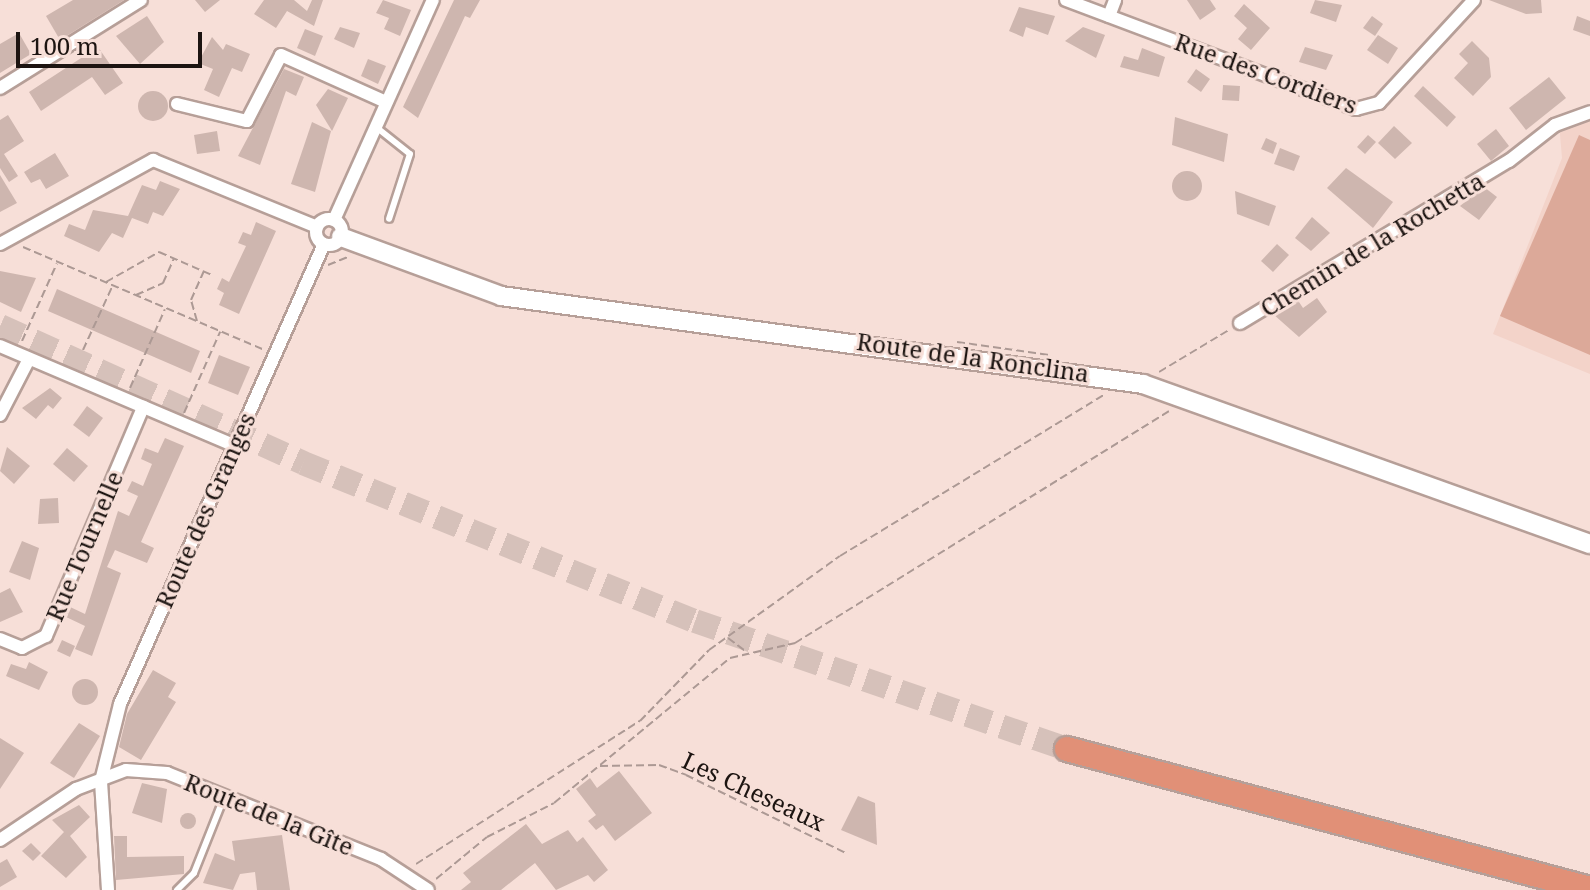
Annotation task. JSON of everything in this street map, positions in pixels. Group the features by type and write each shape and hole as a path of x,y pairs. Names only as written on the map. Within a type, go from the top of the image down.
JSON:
{"highway":[{"path":"1067,749 1590,889"}],"street":[{"path":"0,88 141,0"},
{"name":"Route des Granges","path":"108,890 101,781 120,704 315,262 333,234 386,102 433,0"},
{"name":"Rue des Cordiers","path":"1066,0 1370,109 1474,0"},
{"path":"1109,16 1115,0"},
{"path":"177,104 247,121 281,55 386,102"},
{"name":"Chemin de la Rochetta","path":"1240,323 1509,161 1555,125 1590,112"},
{"path":"0,244 153,160 333,234"},
{"name":"Route de la Ronclina","path":"333,234 501,296 1122,378 1185,397 1590,544"},
{"path":"0,346 233,445"},
{"path":"0,415 29,359"},
{"name":"Rue Tournelle","path":"0,639 22,648 46,636 143,407"},
{"name":"Route de la Gîte","path":"0,840 76,789 126,770 167,773 404,871 427,889"}],"lane":[{"path":"376,127 410,154 389,219"},
{"path":"177,890 194,873 225,795"}],"path":[{"path":"14,243 268,352"},
{"path":"315,262 325,266 361,245"},
{"path":"104,282 159,252 212,275"},
{"path":"135,295 163,283 174,258"},
{"path":"20,347 58,262"},
{"path":"197,322 191,300 204,271"},
{"path":"83,350 112,286"},
{"path":"127,394 165,308"},
{"name":"Chemin de la Rochetta","path":"1153,377 1240,323"},
{"path":"182,417 220,332"},
{"path":"404,871 630,729 727,637 916,505 1122,378"},
{"path":"427,889 487,837 554,803 745,651 795,643 1185,397"},
{"path":"727,637 745,651"},
{"name":"Les Cheseaux","path":"598,766 632,763 686,775 846,853"}],"shaded area":[{"path":"1590,112 1590,374 1493,334 1562,158 1559,123"},
{"path":"1579,135 1590,140 1590,355 1500,316"}],"building":[{"path":"73,0 124,0 60,40 46,16"},
{"path":"195,0 220,0 205,12"},
{"path":"264,0 294,0 307,11 312,0 323,0 314,26 287,11 276,28 254,14"},
{"path":"383,0 411,10 400,36 384,29 389,18 376,13"},
{"path":"454,0 480,0 470,18 465,16 418,118 403,107"},
{"path":"1187,0 1210,0 1216,9 1200,20"},
{"path":"1315,0 1342,5 1336,22 1310,13"},
{"path":"1489,0 1541,0 1542,13 1526,14"},
{"path":"1244,4 1270,28 1251,50 1238,39 1247,28 1234,16"},
{"path":"1019,7 1055,16 1048,35 1026,27 1023,37 1009,31"},
{"path":"147,16 164,42 140,64 116,36"},
{"path":"1372,16 1383,24 1375,36 1363,28"},
{"path":"1577,16 1590,21 1590,36 1573,30"},
{"path":"340,27 360,33 354,48 334,39"},
{"path":"1083,27 1105,35 1096,58 1065,41"},
{"path":"305,29 323,36 315,56 297,48"},
{"path":"19,33 31,54 0,73 0,44"},
{"path":"1378,35 1398,48 1388,64 1367,50"},
{"path":"212,37 223,50 226,44 250,54 242,72 232,68 219,97 204,90 213,69 198,63"},
{"path":"1472,41 1489,58 1491,77 1473,96 1454,78 1468,63 1459,54"},
{"path":"98,47 123,83 105,95 92,77 41,111 29,92"},
{"path":"1305,47 1333,55 1326,70 1299,62"},
{"path":"1142,48 1165,57 1159,77 1120,67 1124,56 1138,60"},
{"path":"368,59 386,66 378,84 361,76"},
{"path":"284,69 304,77 296,96 286,91 260,165 238,156"},
{"path":"1196,69 1210,79 1201,92 1187,82"},
{"path":"1549,77 1566,98 1526,130 1509,108"},
{"path":"1223,85 1240,86 1239,101 1222,100"},
{"path":"1423,86 1456,117 1447,127 1414,96"},
{"path":"328,89 348,98 332,131 316,105"},
{"path":"153,91 164,95 168,106 164,117 153,121 142,117 138,106 142,95"},
{"path":"8,115 24,141 4,154 18,176 9,182 0,168 0,120"},
{"path":"1175,117 1228,134 1224,162 1172,145"},
{"path":"312,122 331,131 315,192 291,184"},
{"path":"1394,126 1412,143 1395,159 1378,143"},
{"path":"1496,129 1509,146 1491,161 1477,144"},
{"path":"217,131 220,151 197,154 194,135"},
{"path":"1368,135 1376,142 1365,154 1357,147"},
{"path":"1266,138 1277,143 1273,154 1261,149"},
{"path":"1280,148 1300,156 1294,171 1274,164"},
{"path":"55,153 69,176 46,189 40,179 31,183 24,172"},
{"path":"1346,168 1393,202 1373,228 1327,188"},
{"path":"1187,171 1198,175 1202,186 1198,197 1187,201 1176,197 1172,186 1176,175"},
{"path":"0,175 17,203 0,212"},
{"path":"160,181 180,189 163,216 153,212 148,224 132,218 123,238 112,233 99,252 64,236 69,224 85,230 93,210 128,216 142,185 156,190"},
{"path":"1484,187 1497,197 1479,220 1460,206"},
{"path":"1235,191 1276,206 1269,226 1237,214"},
{"path":"1312,217 1330,233 1311,251 1295,238"},
{"path":"256,222 276,231 239,314 219,305 224,293 217,289 222,278 229,282 246,246 238,243 243,232 251,235"},
{"path":"1277,244 1289,255 1273,272 1261,261"},
{"path":"0,271 36,278 21,312 0,302"},
{"path":"57,289 200,351 191,373 48,311"},
{"path":"1317,298 1327,312 1299,337 1273,314 1297,299 1303,308"},
{"path":"219,355 250,367 238,395 208,383"},
{"path":"50,388 62,398 53,409 48,405 36,419 22,408"},
{"path":"87,406 103,418 89,437 73,425"},
{"path":"165,438 184,446 141,542 154,548 147,563 115,550 107,567 121,573 92,656 75,649 85,626 64,616 68,606 85,614 118,511 129,516 138,496 127,491 132,481 143,486 152,464 141,459 145,448 158,453"},
{"path":"7,447 30,466 14,484 0,471"},
{"path":"67,448 88,466 74,482 53,464"},
{"path":"58,498 59,523 38,524 40,499"},
{"path":"22,541 39,548 30,580 9,572"},
{"path":"10,588 23,612 0,622 0,593"},
{"path":"62,640 75,646 70,657 57,651"},
{"path":"29,662 48,672 39,690 6,676 11,664 26,669"},
{"path":"153,670 176,683 168,697 176,702 141,760 119,747 127,714"},
{"path":"85,679 94,683 98,692 94,701 85,705 76,701 72,692 76,683"},
{"path":"79,723 100,736 74,778 50,763"},
{"path":"0,738 24,753 0,789"},
{"path":"619,771 652,813 615,841 603,825 596,830 588,821 596,815 576,789 590,778 597,788"},
{"path":"142,783 167,789 162,823 132,813"},
{"path":"858,796 875,803 877,845 841,830"},
{"path":"79,805 90,817 70,836 87,857 66,878 41,856 64,832 52,820"},
{"path":"188,813 194,815 194,827 188,829 182,827 180,821 182,815"},
{"path":"526,824 542,844 568,830 577,842 583,837 608,870 594,882 588,875 556,890 535,863 501,890 461,890 471,882 463,873"},
{"path":"282,835 290,890 257,890 255,872 240,874 233,890 203,883 215,853 235,861 232,841"},
{"path":"114,836 127,836 127,857 184,856 184,874 116,880"},
{"path":"31,843 41,853 33,861 22,851"},
{"path":"7,859 17,877 0,887 0,863"}],"tunnel":[{"path":"0,326 303,463 695,621 1067,749"}]}
